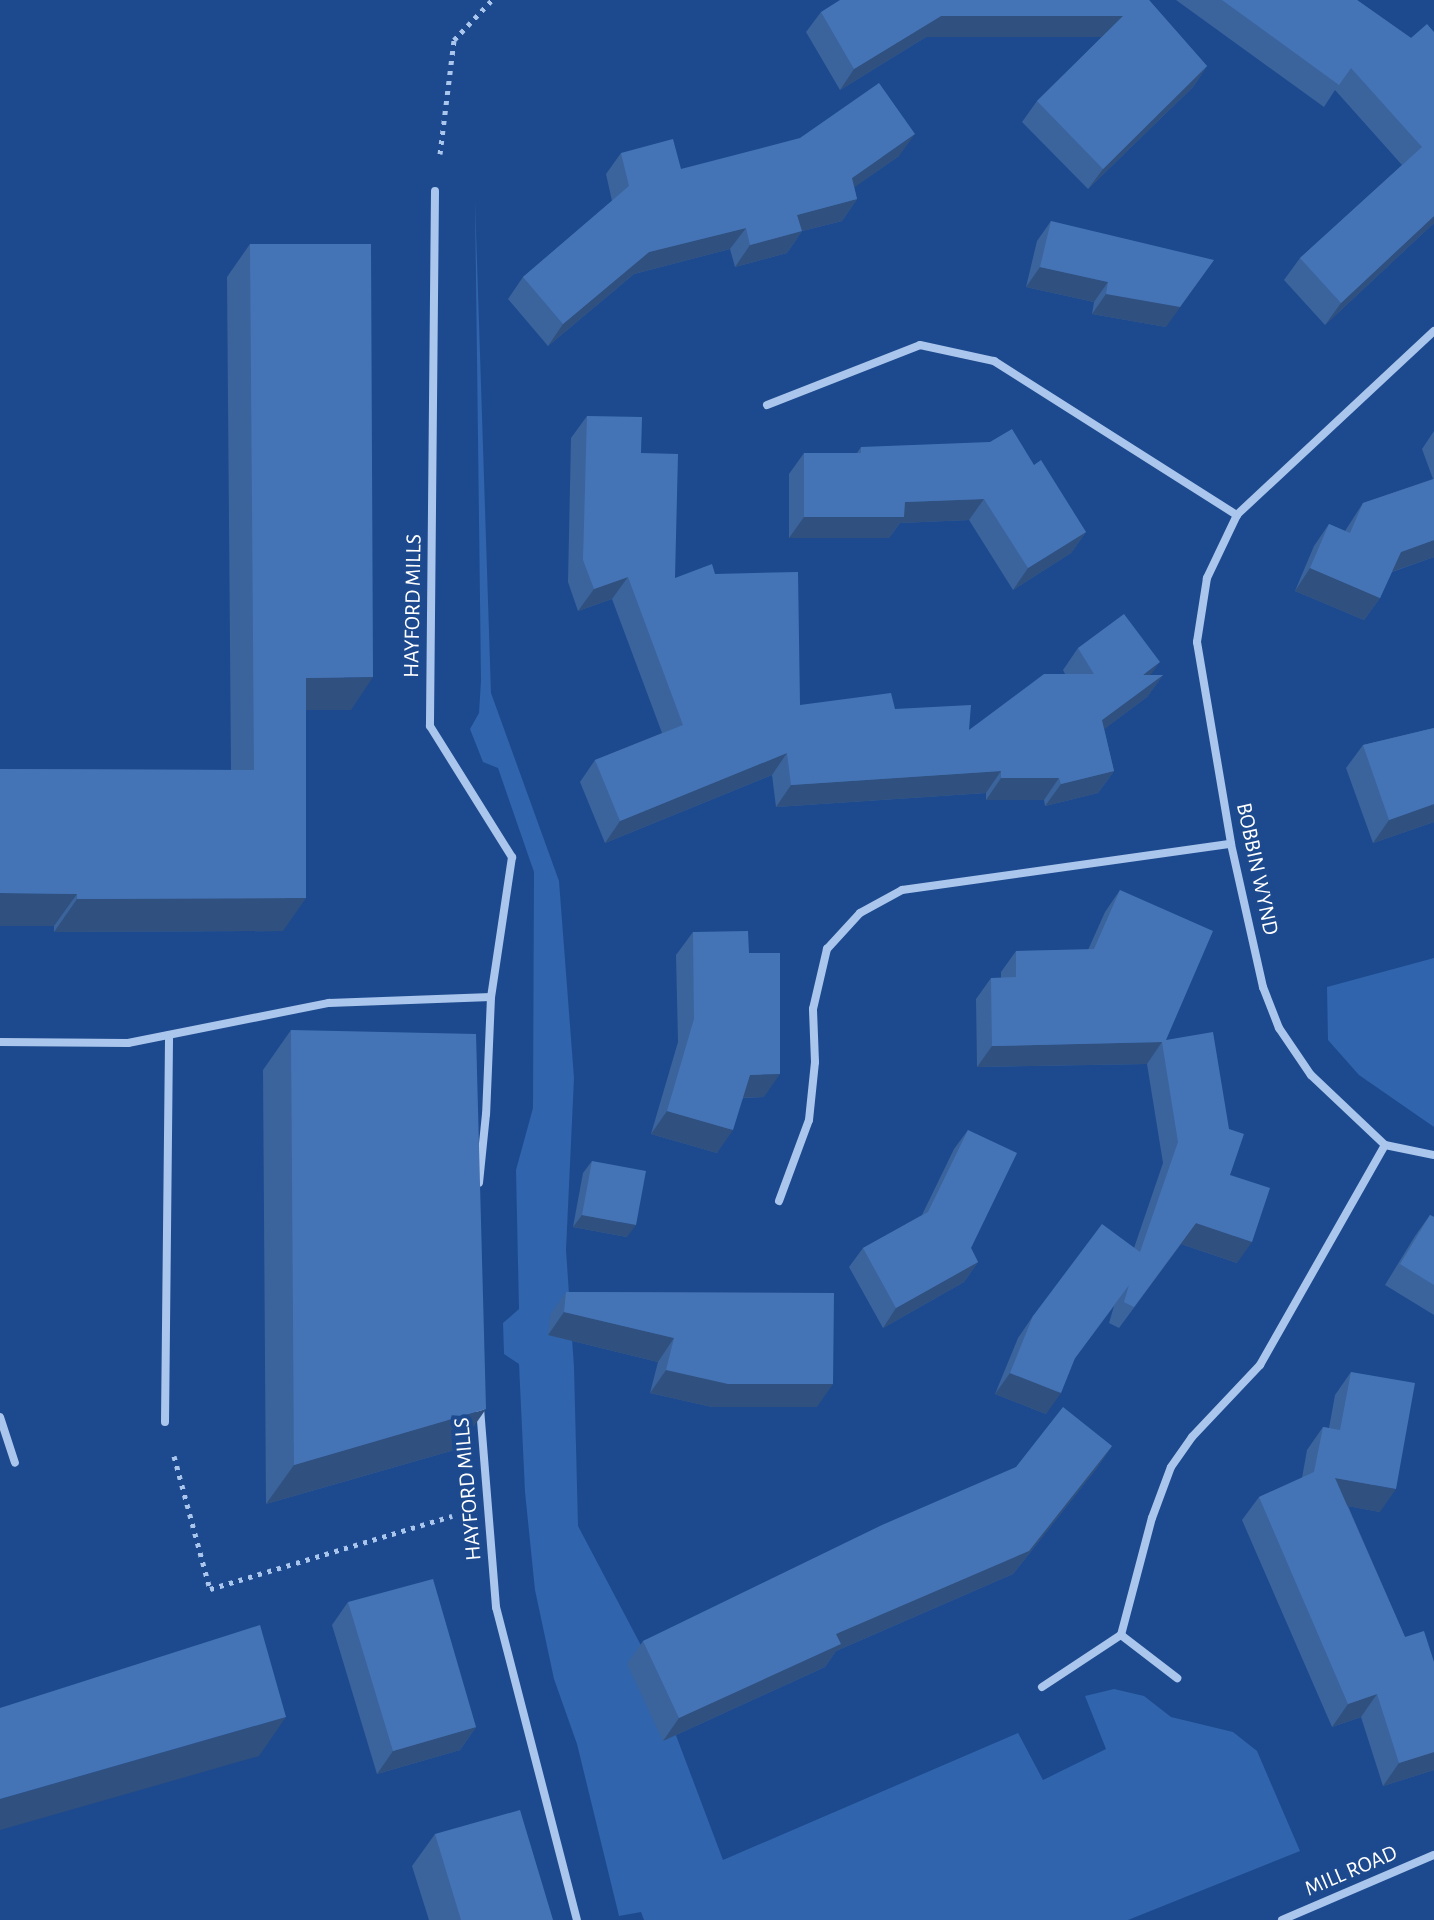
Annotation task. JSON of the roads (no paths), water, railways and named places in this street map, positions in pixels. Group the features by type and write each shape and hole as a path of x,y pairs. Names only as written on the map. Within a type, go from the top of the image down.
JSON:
{"street":[{"name":"HAYFORD MILLS","path":"435,191 430,726 512,857 491,997 486,1114 478,1188"},
{"name":"BOBBIN WYND","path":"1385,1145 1311,1075 1279,1028 1263,987 1231,844 1197,642 1207,578 1237,515 1434,331"},
{"path":"767,405 920,345 994,361 1237,515"},
{"path":"779,1201 809,1120 815,1062 813,1009 827,949 860,913 902,890 1231,844"},
{"path":"0,1042 128,1043 329,1003 491,997"},
{"path":"165,1422 169,1035"},
{"path":"1042,1687 1121,1635 1152,1518 1171,1467 1192,1437 1260,1365 1385,1145 1434,1155"},
{"name":"HAYFORD MILLS","path":"479,1398 496,1607 577,1920"},
{"path":"0,1417 15,1463"},
{"path":"1121,1635 1177,1678"},
{"name":"MILL ROAD","path":"1282,1920 1434,1855"}]}
